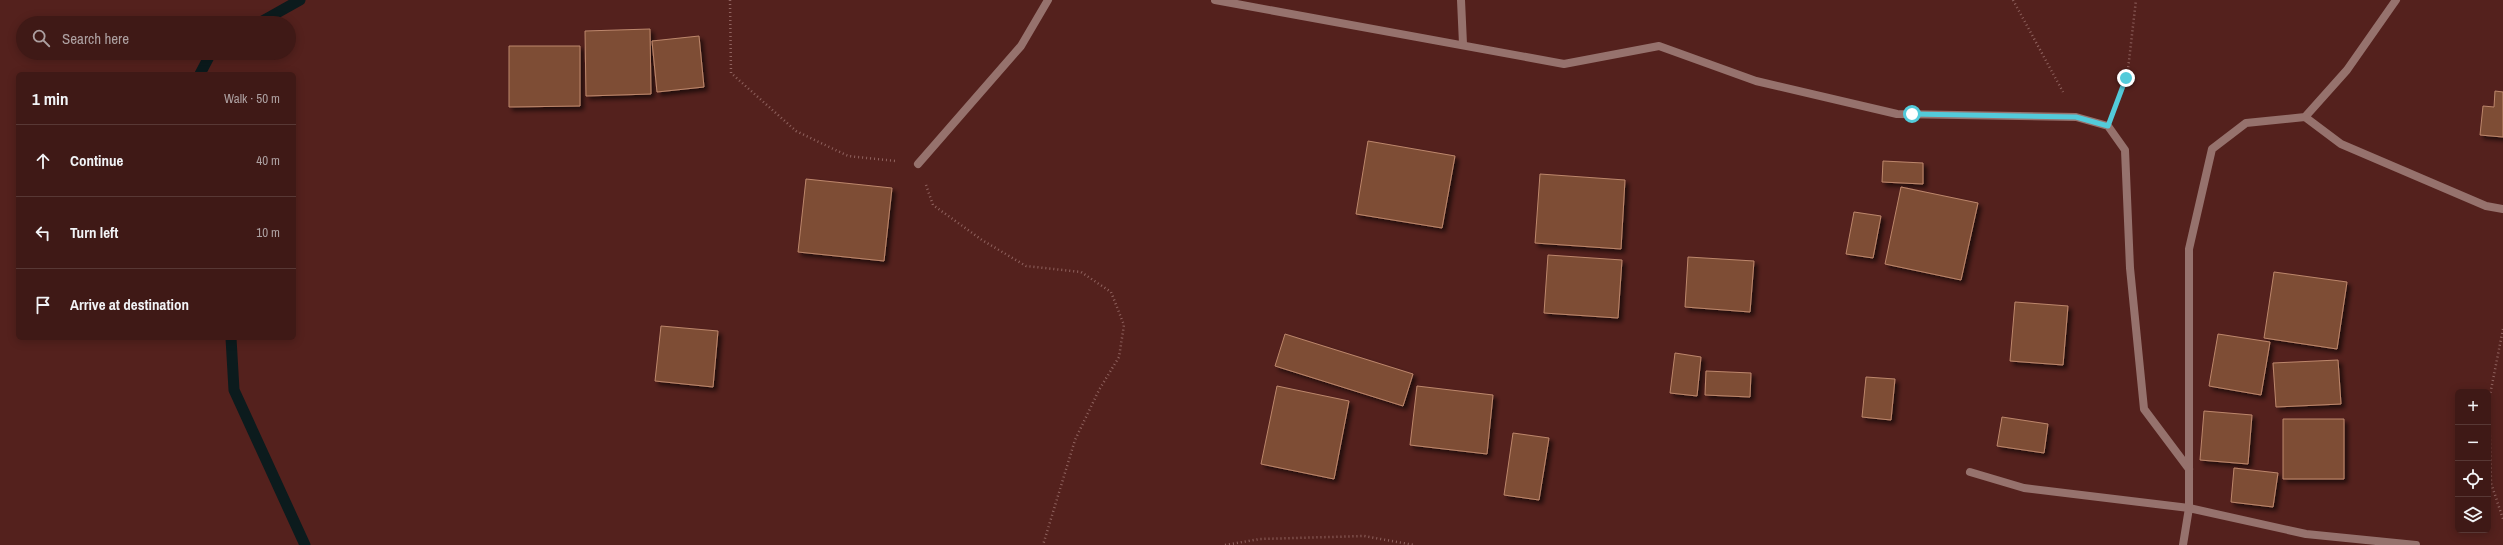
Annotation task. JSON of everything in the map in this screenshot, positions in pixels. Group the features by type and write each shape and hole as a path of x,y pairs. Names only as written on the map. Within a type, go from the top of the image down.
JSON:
{"street":[{"path":"918,164 1021,46 1048,0"},
{"path":"1215,0 1463,44 1564,64 1659,46 1756,81 1897,114 2076,117 2108,126 2125,150 2130,268 2144,409 2189,469"},
{"path":"1461,0 1463,44"},
{"path":"2183,545 2189,508 2189,249 2212,149 2246,123 2305,117 2347,70 2396,0"},
{"path":"2305,117 2341,144 2486,206 2503,209"},
{"path":"1970,472 2024,488 2189,508 2306,534 2416,545"}],"path":[{"path":"730,0 732,72 796,131 848,156 918,164 933,205 982,240 1026,266 1081,272 1112,292 1124,325 1119,357 1099,390 1075,440 1043,545"},
{"path":"2013,0 2076,117"},
{"path":"2108,126 2126,78 2136,0"},
{"path":"2503,329 2489,400 2491,483 2503,519"},
{"path":"1225,545 1260,539 1364,536 1414,545"}],"building":[{"path":"650,29 651,94 586,96 585,31"},
{"path":"699,36 704,87 657,92 652,41"},
{"path":"509,46 580,46 580,106 509,107"},
{"path":"2495,91 2503,92 2503,137 2480,135 2483,106 2494,107"},
{"path":"1368,141 1455,156 1442,228 1356,214"},
{"path":"1883,161 1923,163 1923,184 1882,182"},
{"path":"1540,174 1625,180 1621,249 1535,243"},
{"path":"806,179 892,188 884,261 798,252"},
{"path":"1901,187 1978,203 1961,280 1885,264"},
{"path":"1854,212 1881,216 1873,258 1846,254"},
{"path":"1548,255 1622,260 1618,318 1544,313"},
{"path":"1688,257 1754,261 1750,312 1685,307"},
{"path":"2274,272 2347,282 2337,349 2264,338"},
{"path":"2015,302 2068,306 2063,365 2010,361"},
{"path":"661,326 718,331 713,387 655,381"},
{"path":"1285,334 1413,374 1403,406 1275,366"},
{"path":"2218,334 2270,342 2261,395 2209,386"},
{"path":"1675,353 1701,357 1697,396 1670,393"},
{"path":"2338,360 2341,404 2276,407 2273,363"},
{"path":"1706,371 1751,373 1750,397 1705,395"},
{"path":"1866,377 1895,379 1891,420 1862,417"},
{"path":"1277,386 1349,401 1334,479 1261,464"},
{"path":"1417,386 1493,395 1487,454 1410,445"},
{"path":"2204,411 2252,415 2248,464 2200,460"},
{"path":"2002,417 2048,424 2044,453 1997,446"},
{"path":"2283,419 2344,419 2344,479 2283,479"},
{"path":"1513,433 1549,438 1539,500 1504,495"},
{"path":"2234,468 2278,473 2273,507 2231,502"}],"waterway":[{"path":"271,16 300,0"},
{"path":"201,72 207,60"},
{"path":"231,340 234,390 305,545"}],"route":[{"path":"1912,114 2076,117 2108,126 2126,78"}]}
